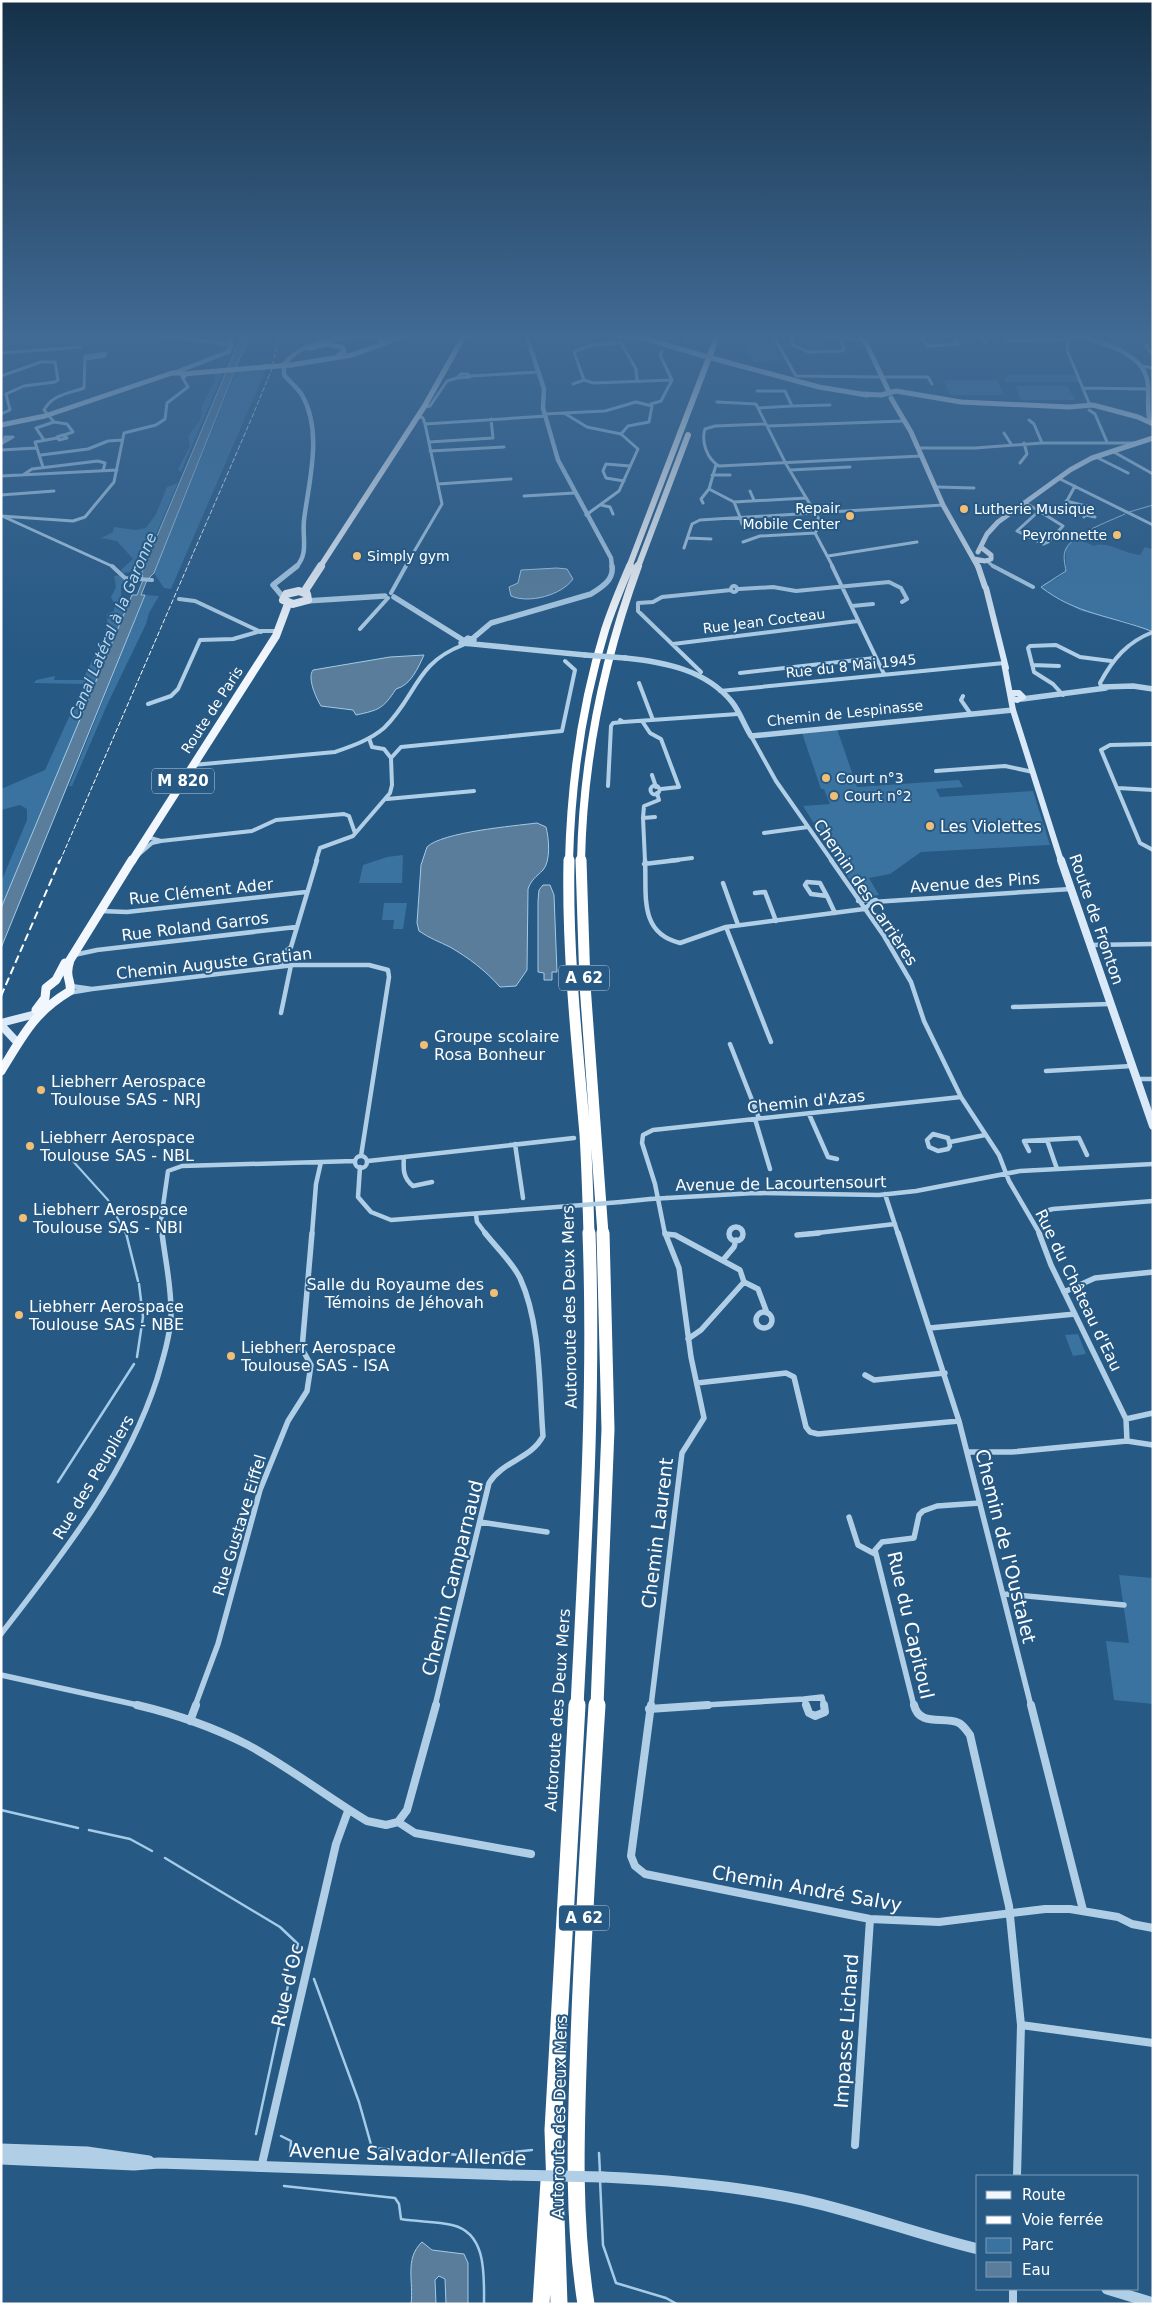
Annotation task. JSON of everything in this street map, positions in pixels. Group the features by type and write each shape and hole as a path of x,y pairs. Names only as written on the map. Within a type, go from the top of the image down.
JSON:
{"highway":[{"name":"Autoroute des Deux Mers","path":"560,2304 553,2130 590,1468 591,1285 585,1136 573,1012 568,906 570,833 581,735 589,691 605,630 677,442"},
{"name":"Autoroute des Deux Mers","path":"586,2304 578,2241 577,2100 608,1458 606,1275 580,906 581,833 599,691 615,631 685,442"},
{"path":"541,2304 553,2130"}],"main road":[{"path":"320,567 293,592 283,597 282,600 288,604 298,604 307,597 320,567 402,442"},
{"path":"915,442 943,505 965,545 978,553 992,558 985,561 980,567 986,587"},
{"path":"1018,720 1015,705 1017,696 1010,686 978,553 995,524 1077,465 1142,442"},
{"path":"978,553 985,561"},
{"path":"293,592 307,597"},
{"name":"Route de Paris","path":"278,629 288,604"},
{"name":"Route de Paris","path":"2,1069 15,1040 46,995 46,988 52,983 84,935 278,629 298,604"},
{"path":"1017,696 1013,710 1018,720"},
{"name":"Route de Fronton","path":"1018,720 1088,945 1153,1126"},
{"name":"Route de Paris","path":"2,1069 30,1023 68,987 68,966 84,935"},
{"path":"52,983 68,987"},
{"path":"46,995 58,998"},
{"path":"15,1040 1,1024 32,1015"}],"street":[{"path":"37,442 35,442 36,448 41,455 43,467"},
{"path":"41,455 88,449 107,442"},
{"path":"1,516 78,520 88,514 112,484 117,470 122,442"},
{"path":"283,597 273,587 275,581 293,570 303,557 304,523 310,485 310,442"},
{"path":"360,629 389,596 426,527 440,510 442,504 429,442 436,442"},
{"path":"472,641 492,623 575,601 592,594 605,585 613,572 613,562 574,493 558,460 553,442"},
{"path":"586,515 619,490 638,449 630,442"},
{"path":"703,442 711,461 716,465 921,456"},
{"path":"776,442 816,514 820,524 815,533"},
{"path":"918,448 975,448 1024,443 1137,443"},
{"path":"1020,463 1025,460 1028,452 1024,443"},
{"path":"430,451 504,447"},
{"path":"1,450 36,448"},
{"path":"1112,451 1153,474"},
{"path":"1096,457 1128,473"},
{"path":"23,475 27,471 43,467 98,461 105,463 103,471"},
{"path":"624,481 606,478 603,471 606,464 630,466"},
{"path":"703,503 701,499 710,490 712,474 716,465"},
{"path":"790,470 850,467"},
{"path":"1,476 117,470"},
{"path":"712,474 730,475"},
{"path":"1058,478 1153,525"},
{"path":"438,484 511,479"},
{"path":"1075,486 1062,510 1095,517"},
{"path":"937,488 974,488"},
{"path":"710,490 734,502 806,498"},
{"path":"1072,492 1081,490"},
{"path":"1,494 54,491"},
{"path":"750,491 754,500"},
{"path":"524,496 574,493"},
{"path":"1066,501 1090,507 1084,516"},
{"path":"734,502 742,524 747,526"},
{"path":"1022,503 1039,511 1063,526 1048,542 1043,544 1017,531 1039,511"},
{"path":"580,504 587,508 597,508"},
{"path":"601,504 610,507 613,514"},
{"path":"684,548 695,521 943,505"},
{"path":"1,516 108,563 127,579 152,580"},
{"path":"743,542 760,536 815,533"},
{"path":"815,533 843,586 874,658 884,674"},
{"path":"688,538 711,539"},
{"path":"828,556 917,542"},
{"path":"985,561 999,571 1033,587"},
{"path":"701,672 638,611 638,603 653,602 662,597 731,590 730,588 734,586 739,589 773,586 796,591 889,582 901,588 907,598 902,602"},
{"path":"276,590 293,592"},
{"path":"307,597 319,600 389,596 463,642"},
{"path":"178,599 195,602 259,632 278,629"},
{"path":"852,606 873,604"},
{"name":"Rue Jean Cocteau","path":"673,644 858,621"},
{"path":"148,704 171,696 178,689 194,658 199,641 233,639 278,629"},
{"path":"1102,688 1100,683 1111,661 1124,649 1153,632"},
{"name":"Chemin de Lespinasse","path":"463,642 472,641 625,658 659,662 686,668 720,691 733,703 751,736 1013,710"},
{"path":"193,765 335,752 356,746 388,723 433,658 463,642"},
{"path":"1062,695 1053,684 1036,674 1028,648 1035,644 1056,646 1080,657 1111,661"},
{"path":"740,673 874,658"},
{"path":"281,965 282,954 291,947 320,848 326,844 351,839 387,799 392,790 389,771 391,758 401,747 560,731 563,729 575,670 572,665 565,661"},
{"name":"Rue du 8 Mai 1945","path":"720,691 1004,663"},
{"path":"686,668 694,664"},
{"path":"1032,665 1059,666"},
{"path":"639,683 654,720"},
{"path":"1017,696 1047,697 1102,688 1133,686 1153,689"},
{"path":"963,696 961,700 970,713"},
{"path":"608,786 612,739 611,726 613,723 738,714"},
{"path":"642,721 644,727 650,733 661,739 680,787 652,787 650,791 657,793"},
{"name":"Chemin des Carrières","path":"751,736 776,780 884,936 911,982 924,1022 962,1097 1007,1173"},
{"path":"369,738 372,746 384,749 391,758"},
{"path":"1153,744 1110,746 1101,750 1140,843 1153,850"},
{"path":"936,771 1005,766 1032,769"},
{"path":"652,775 659,788"},
{"path":"655,817 643,818 642,810 644,806 659,800 657,793 659,788"},
{"path":"1118,788 1153,790"},
{"path":"387,799 474,791"},
{"path":"133,858 149,845 161,841 252,831 276,820 344,814 349,816 355,833"},
{"name":"Avenue des Pins","path":"643,818 648,919 654,930 674,942 685,942 709,931 726,927 864,909 873,902 1071,889"},
{"path":"764,833 808,827"},
{"path":"147,837 161,841"},
{"path":"644,864 692,858"},
{"path":"827,896 814,897 809,894 805,886 807,882 820,883 827,896 835,913"},
{"path":"723,883 738,925"},
{"name":"Rue Clément Ader","path":"100,910 127,912 306,892"},
{"path":"755,893 765,892 776,921"},
{"name":"Avenue des Pins","path":"858,901 881,901"},
{"name":"Rue Roland Garros","path":"74,955 97,950 296,927"},
{"path":"726,927 771,1042"},
{"path":"1088,945 1153,944"},
{"name":"Rue Roland Garros","path":"79,946 85,949 97,950"},
{"name":"Chemin Auguste Gratian","path":"68,987 92,990 281,965 376,964 388,970 389,977 361,1156"},
{"path":"281,1013 291,965"},
{"name":"Chemin Auguste Gratian","path":"68,987 92,990"},
{"path":"1013,1007 1110,1004"},
{"path":"730,1044 757,1119 770,1169"},
{"path":"1046,1071 1132,1066"},
{"path":"1136,1079 1153,1079"},
{"name":"Chemin d'Azas","path":"653,1130 962,1097"},
{"path":"809,1114 828,1157 837,1158"},
{"name":"Chemin Laurent","path":"635,1868 631,1856 632,1846 672,1544 682,1453 685,1442 702,1424 704,1418 688,1339 679,1268 665,1234 655,1184 642,1142 644,1135 653,1130"},
{"path":"950,1142 948,1149 938,1151 929,1147 927,1140 933,1134 938,1134 950,1142 985,1135"},
{"path":"354,1161 354,1164 360,1167 368,1161 574,1138"},
{"path":"1029,1151 1024,1141 1079,1138 1086,1155"},
{"path":"1047,1140 1057,1169"},
{"path":"515,1144 524,1198"},
{"path":"321,1162 354,1161 361,1156 368,1161"},
{"path":"404,1157 403,1172 406,1181 413,1186 432,1182"},
{"name":"Rue des Peupliers","path":"1,1634 49,1573 74,1536 116,1470 144,1420 170,1330 171,1316 161,1220 166,1175 170,1168 182,1166 321,1162"},
{"name":"Rue Gustave Eiffel","path":"190,1721 218,1644 260,1490 288,1422 307,1391 311,1365 302,1349 316,1192 321,1162"},
{"name":"Avenue de Lacourtensourt","path":"360,1167 358,1197 363,1205 380,1217 407,1220 650,1199 755,1193 885,1194 960,1183 1007,1173 1153,1164"},
{"name":"Rue du Château d'Eau","path":"1007,1173 1009,1181 1037,1226 1047,1256 1126,1419"},
{"name":"Chemin de l'Oustalet","path":"885,1194 959,1421 1083,1910"},
{"path":"1047,1214 1046,1210 1053,1209 1153,1201"},
{"path":"481,1225 483,1214"},
{"name":"Chemin Camparnaud","path":"398,1822 407,1810 447,1664 480,1522 494,1474 506,1463 534,1450 543,1436 534,1327 529,1300 519,1276 477,1222 476,1215"},
{"path":"797,1234 895,1224"},
{"path":"665,1234 675,1235 740,1270 744,1282 758,1289 766,1313"},
{"path":"723,1260 734,1247 736,1240"},
{"path":"1064,1292 1095,1278 1153,1272"},
{"path":"688,1339 701,1330 744,1282"},
{"path":"930,1328 1075,1314"},
{"path":"697,1383 786,1373 794,1377 806,1427 810,1432 818,1434 959,1421"},
{"path":"865,1375 874,1380 944,1373"},
{"path":"1127,1441 1126,1419 1132,1416 1153,1413"},
{"path":"967,1452 1012,1452 1127,1441 1153,1445"},
{"name":"Rue du Capitoul","path":"980,1503 925,1508 919,1514 919,1530 914,1538 882,1542 877,1546 876,1554 915,1711 929,1721 955,1721 966,1728 970,1735 1010,1914 1021,2025 1017,2175"},
{"path":"849,1517 858,1545 876,1554"},
{"path":"480,1522 547,1532"},
{"path":"1004,1594 1124,1605"},
{"path":"1,1675 142,1707 190,1721 231,1736 265,1754 368,1822 386,1825 398,1822 415,1833 530,1854"},
{"path":"649,1709 804,1698"},
{"name":"Rue d'Oc","path":"261,2168 336,1844 348,1810"},
{"name":"Chemin André Salvy","path":"635,1868 641,1873 660,1879 870,1919 939,1922 1045,1908 1083,1910 1118,1917 1132,1924 1153,1928"},
{"name":"Impasse Lichard","path":"855,2145 870,1919"},
{"path":"1021,2025 1153,2043"},
{"name":"Avenue Salvador Allende","path":"1,2149 108,2154 158,2163 261,2168 665,2179 772,2193 831,2206 976,2248"},
{"name":"Avenue Salvador Allende","path":"1,2159 134,2165 158,2163"},
{"path":"1012,2304 1013,2290"},
{"path":"1109,2290 1153,2303"}],"green space":[{"path":"189,442 194,442 181,472 178,469 190,446"},
{"path":"207,442 235,442 171,589 164,588 154,573"},
{"path":"178,483 144,562 138,562 130,572 123,573 121,570 133,559 117,541 101,538 113,532 114,527 136,530 146,528 156,514 167,487"},
{"path":"1076,538 1094,546 1110,546 1140,555 1145,547 1153,549 1153,632 1128,622 1081,611 1042,589 1044,584 1058,578 1066,571 1066,548"},
{"path":"119,575 125,580 121,585 121,596 130,601 1,908 1,882 27,820 27,809 20,805 1,810 1,789 45,770 84,684 34,683 36,680 55,676 54,680 83,680 103,638 107,614 114,611 115,605 111,597 116,587 114,576"},
{"path":"145,595 159,596 149,613 146,624 107,705 72,786 69,786"},
{"name":"Les Violettes","path":"837,729 857,787 959,780 963,787 936,789 940,797 1033,791 1050,845 921,852 890,874 869,878 879,895 860,896 803,806 830,804 824,789 821,789 802,733"},
{"path":"403,855 402,883 359,883 363,865 387,857"},
{"path":"384,903 407,903 403,929 393,929 394,920 382,920"},
{"path":"1078,1334 1086,1354 1073,1356 1065,1335"},
{"path":"1119,1575 1153,1578 1153,1704 1114,1700 1106,1641 1129,1643"}],"water":[{"path":"197,442 206,442 154,573 147,580 141,595 145,595 1,948 1,908 132,595 137,595 143,580 142,572"},
{"path":"567,569 573,579 561,590 536,598 527,599 511,596 509,587 518,583 521,570"},
{"path":"424,655 410,680 396,689 384,705 370,712 356,715 353,710 321,706 313,688 311,674 313,670 390,657"},
{"path":"537,823 546,827 548,855 546,866 532,881 528,889 527,970 516,986 500,987 483,970 464,956 419,931 417,923 421,865 427,847 447,837 479,830"},
{"path":"543,885 550,885 554,895 557,972 552,972 552,980 544,980 544,973 538,972 538,901 539,890"},
{"path":"422,2242 432,2250 464,2254 468,2263 468,2304 446,2304 445,2279 439,2276 435,2280 436,2304 411,2304 411,2263 416,2249"}],"waterway":[{"path":"1129,512 1153,505"},
{"path":"1125,514 1074,539 1065,551 1066,571 1041,587 1080,609 1151,631"},
{"path":"71,1159 108,1200 126,1234"},
{"path":"126,1233 138,1281"},
{"path":"137,1357 143,1317 139,1284"},
{"path":"58,1482 134,1364"},
{"path":"1,1810 78,1828"},
{"path":"89,1830 130,1839 152,1851"},
{"path":"165,1858 280,1927 298,1944 293,1962"},
{"path":"314,1979 359,2102 372,2148 472,2156 532,2150"},
{"path":"256,2134 289,1981"},
{"path":"281,2136 291,2141 290,2153"},
{"path":"599,2153 600,2173"},
{"path":"600,2180 603,2245 616,2283 666,2298 677,2304"},
{"path":"284,2186 395,2198 399,2204 401,2219 452,2225 463,2230 472,2237 478,2246 483,2268 484,2304"}],"railway":[{"path":"60,861 242,442"},
{"path":"1,996 60,860"}],"place":[{"name":"Lutherie Musique","path":"964,509"},
{"name":"Repair Mobile Center","path":"850,516"},
{"name":"Peyronnette","path":"1117,535"},
{"name":"Simply gym","path":"357,556"},
{"name":"Court n°3","path":"826,778"},
{"name":"Court n°2","path":"834,796"},
{"name":"Les Violettes","path":"930,826"},
{"name":"Groupe scolaire Rosa Bonheur","path":"424,1045"},
{"name":"Liebherr Aerospace Toulouse SAS - NRJ","path":"41,1090"},
{"name":"Liebherr Aerospace Toulouse SAS - NBL","path":"30,1146"},
{"name":"Liebherr Aerospace Toulouse SAS - NBI","path":"23,1218"},
{"name":"Salle du Royaume des Témoins de Jéhovah","path":"494,1293"},
{"name":"Liebherr Aerospace Toulouse SAS - NBE","path":"19,1315"},
{"name":"Liebherr Aerospace Toulouse SAS - ISA","path":"231,1356"}],"water label":[{"name":"Canal Latéral à la Garonne","path":"113,626"}]}
